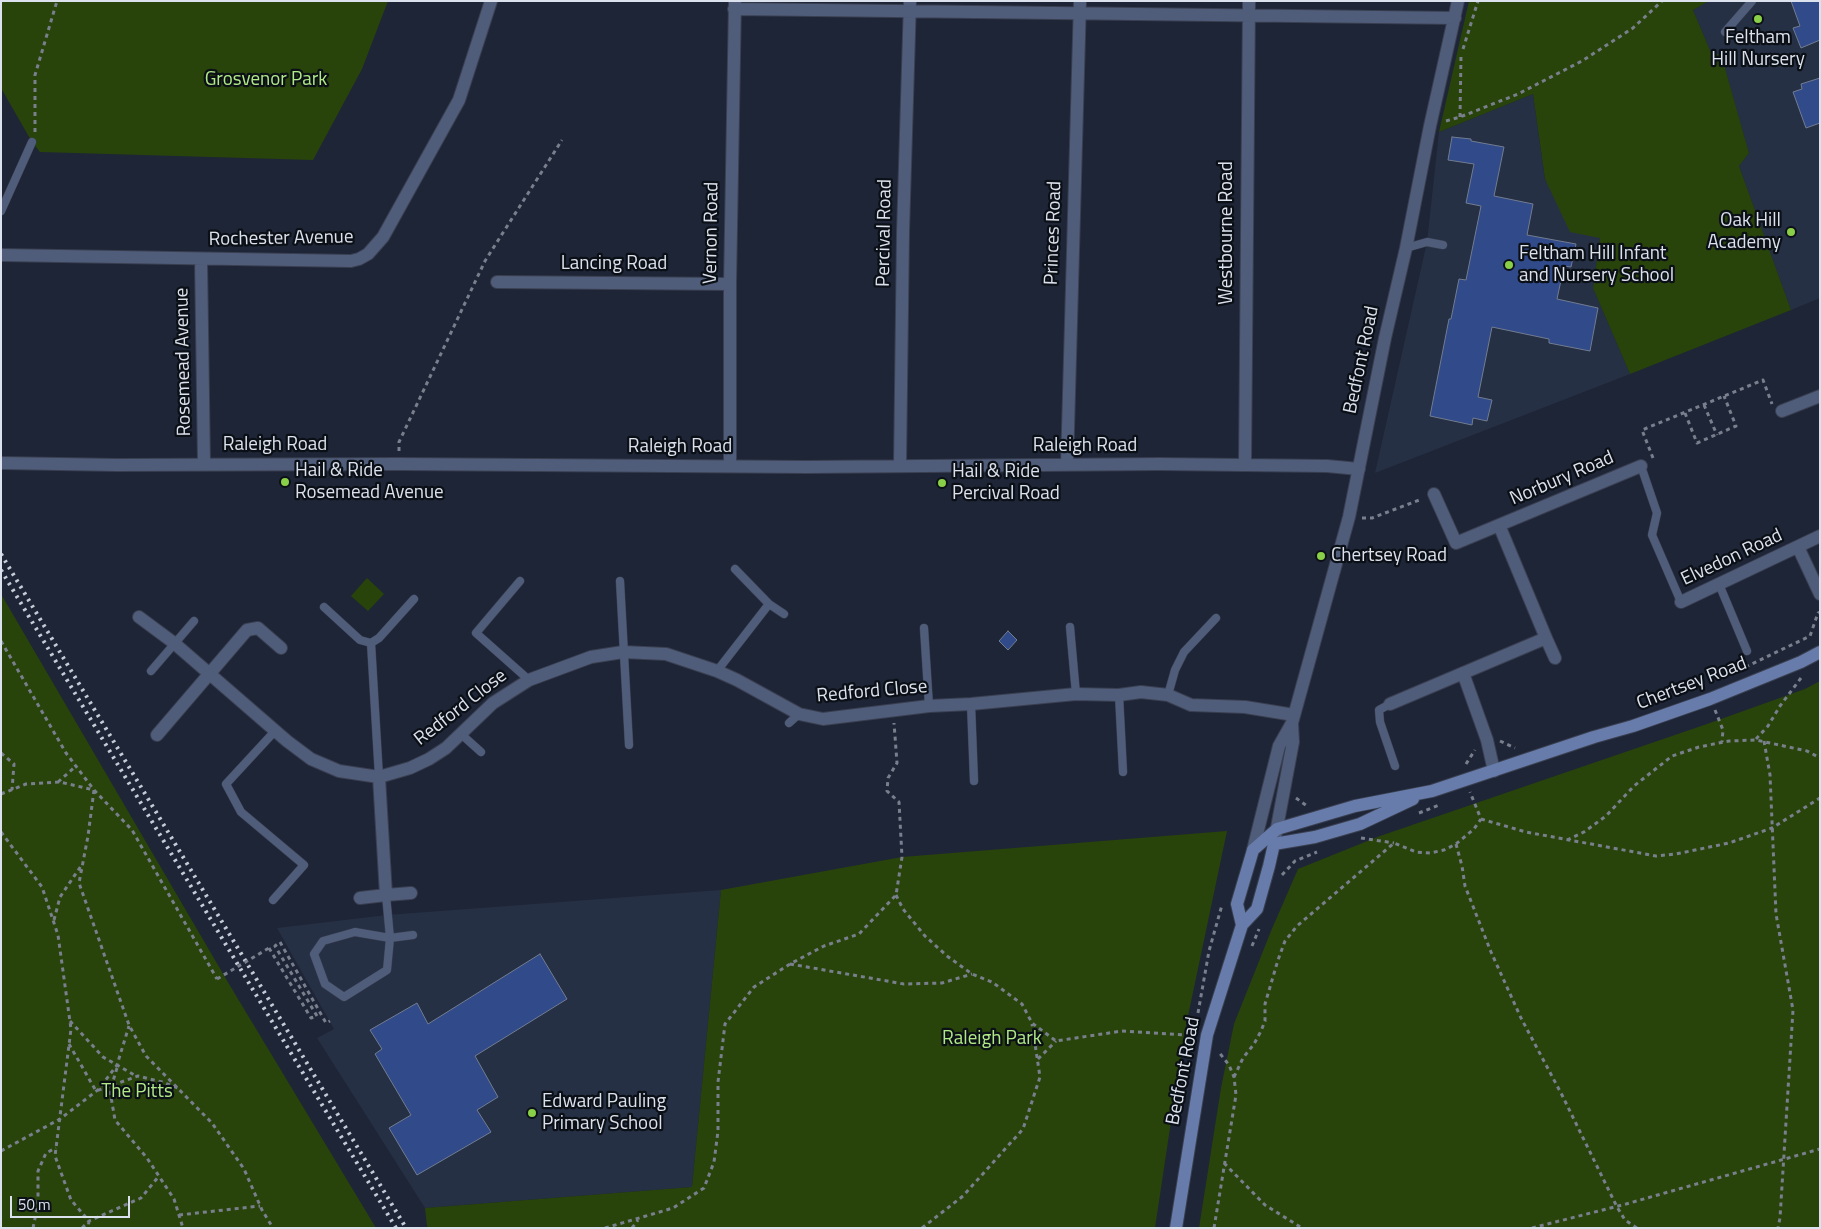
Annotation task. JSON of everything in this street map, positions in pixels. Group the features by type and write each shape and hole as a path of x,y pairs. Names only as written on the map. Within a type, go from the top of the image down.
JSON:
{"street":[{"name":"Rochester Avenue","path":"1,255 351,261 368,254 383,237 459,100 491,1"},
{"name":"Westbourne Road","path":"1245,465 1249,1"},
{"name":"Bedfont Road","path":"1242,925 1237,904 1253,850 1279,746 1293,719 1349,517 1385,338 1458,1"},
{"path":"735,5 1079,7 1249,15 1454,18"},
{"name":"Vernon Road","path":"730,466 730,284 735,5"},
{"name":"Percival Road","path":"900,466 909,7"},
{"name":"Princes Road","path":"1067,465 1079,7"},
{"name":"Rosemead Avenue","path":"201,259 204,464"},
{"name":"Lancing Road","path":"497,282 730,284"},
{"path":"1782,411 1820,396"},
{"name":"Raleigh Road","path":"1,463 660,467 1245,465 1327,466 1359,469"},
{"name":"Norbury Road","path":"1434,494 1456,543 1641,466"},
{"name":"Norbury Road","path":"1499,525 1555,658"},
{"name":"Elvedon Road","path":"1681,602 1820,536"},
{"name":"Elvedon Road","path":"1798,547 1820,594"},
{"name":"Redford Close","path":"138,617 174,643 275,731 311,759 339,771 379,777 410,768 429,759 446,748 493,703 529,680 591,657 623,652 666,654 717,670 737,680 794,719 823,719 929,706 1076,694 1119,695 1141,692 1168,695 1191,705 1245,707 1293,719"},
{"path":"157,735 247,630 258,628 281,648"},
{"path":"1390,704 1546,638"},
{"name":"Chertsey Road","path":"1273,836 1315,837 1360,824 1432,791 1710,699 1801,662 1820,652"},
{"path":"1463,673 1487,740 1494,771"},
{"name":"Bedfont Road","path":"1176,1228 1207,1035 1242,925 1257,909 1270,866 1273,836 1293,742 1293,719"},
{"path":"379,777 386,895"},
{"name":"Chertsey Road","path":"1253,850 1273,836 1355,806 1432,791"},
{"path":"1260,823 1273,836"},
{"path":"360,898 411,893"}],"lane":[{"path":"1725,32 1752,1"},
{"path":"1,211 32,142"},
{"path":"1406,248 1427,242 1443,245"},
{"path":"1641,466 1657,513 1652,535 1681,602"},
{"path":"735,569 769,604 784,614"},
{"path":"520,581 476,633 529,680"},
{"path":"620,581 629,745"},
{"path":"1719,584 1746,651"},
{"path":"324,607 360,640 371,643 379,638 414,599"},
{"path":"717,670 769,604"},
{"path":"1168,695 1175,670 1184,652 1216,618"},
{"path":"152,671 194,621"},
{"path":"1070,626 1076,694"},
{"path":"924,628 929,706"},
{"path":"371,643 379,777"},
{"path":"1119,695 1122,772"},
{"path":"971,704 974,781"},
{"path":"1390,704 1379,710 1380,722 1395,766"},
{"path":"273,900 304,865 241,812 226,784 275,731"},
{"path":"461,734 481,752"},
{"path":"386,895 390,938 387,970 344,997 325,984 314,954 323,941 355,932 390,938 413,935"}],"path":[{"path":"32,142 35,135 35,75 57,1"},
{"path":"1460,117 1461,55 1478,1"},
{"path":"1430,126 1460,117 1518,94 1582,61 1634,28 1662,1"},
{"path":"399,442 485,261 562,140"},
{"path":"1641,466 1654,462 1642,430 1763,380 1775,411 1782,411"},
{"path":"1685,413 1697,443 1717,435 1736,426 1724,396"},
{"path":"1704,405 1717,435"},
{"path":"1349,517 1372,518 1434,494"},
{"path":"1728,675 1810,636 1820,612"},
{"path":"1,641 66,753 94,790 118,813 132,830 218,979 269,948 312,1018 317,1016 275,946 280,942 326,1023 330,1021"},
{"path":"1756,740 1802,677"},
{"path":"893,710 897,764 888,778 887,791 899,802 902,856 896,894 903,910 925,936 947,956 972,974 992,982 1022,1004 1032,1023 1040,1077 1023,1129 963,1196 922,1228"},
{"path":"1715,711 1722,730 1722,742"},
{"path":"1494,738 1515,748 1524,745"},
{"path":"1567,840 1584,832 1606,816 1634,786 1672,756 1699,747 1722,742 1756,740 1807,751 1820,758"},
{"path":"1764,741 1770,775 1776,914 1793,1010 1778,1228"},
{"path":"1,753 14,764 12,790"},
{"path":"57,782 76,766"},
{"path":"1,794 26,784 57,782 94,790"},
{"path":"94,790 79,882 129,1025 146,1056 180,1088 212,1123 244,1169 260,1206 273,1228"},
{"path":"1470,792 1481,819"},
{"path":"1294,794 1296,799 1304,805 1311,807"},
{"path":"1481,819 1526,832 1656,856 1676,854 1729,843 1772,828 1820,798"},
{"path":"1360,836 1361,840 1394,843 1416,852 1430,853 1444,850 1456,844 1474,829 1481,819"},
{"path":"1,832 42,887 58,935 71,1029 55,1156 71,1200 89,1221 88,1228"},
{"path":"1234,1077 1243,1058 1254,1044 1265,1021 1268,996 1285,941 1297,926 1319,905 1394,843"},
{"path":"1456,844 1465,886 1504,982 1617,1207 1626,1220 1637,1228"},
{"path":"1278,881 1294,860 1318,852"},
{"path":"53,921 60,897 82,863"},
{"path":"605,1228 673,1208 704,1188 714,1162 718,1131 718,1082 725,1024 754,987 790,964 824,946 859,934 896,894"},
{"path":"790,964 904,984 942,983 972,974"},
{"path":"70,1020 103,1057 136,1076 180,1088"},
{"path":"1032,1023 1056,1040"},
{"path":"129,1025 110,1091 115,1120 148,1158 174,1198 183,1228"},
{"path":"1037,1059 1056,1040 1122,1031 1184,1035 1193,1040"},
{"path":"69,1043 96,1091"},
{"path":"1214,1228 1236,1095 1234,1077 1229,1065 1216,1049"},
{"path":"1,1151 60,1119 96,1091 118,1065"},
{"path":"96,1091 136,1076"},
{"path":"33,1228 38,1204 38,1171 46,1152 56,1148"},
{"path":"1532,1228 1617,1207 1820,1149"},
{"path":"1224,1163 1265,1205 1302,1228"},
{"path":"82,1228 89,1221 142,1198 159,1176"},
{"path":"179,1215 260,1206"},
{"path":"632,1228 638,1219"}],"shaded area":[{"name":"Oak Hill Academy","path":"1709,1 1820,1 1820,298 1791,310 1739,166 1749,153 1721,55 1712,55 1693,10"},
{"name":"Feltham Hill Infant and Nursery School","path":"1533,94 1545,180 1600,238 1593,288 1630,374 1375,473 1427,242 1439,132"},
{"name":"Edward Pauling Primary School","path":"721,890 692,1187 425,1208 317,1038 334,1029 277,928 387,915"}],"green space":[{"name":"Grosvenor Park","path":"1,1 388,1 362,69 313,160 40,152 32,142 1,88"},
{"path":"1469,1 1709,1 1693,10 1712,55 1721,54 1749,153 1739,166 1791,310 1630,374 1593,288 1600,238 1570,232 1545,179 1533,94 1439,132"},
{"path":"367,578 384,594 368,611 351,596"},
{"name":"The Pitts","path":"1,594 229,984 376,1228 1,1228"},
{"path":"1820,681 1820,1228 1199,1228 1221,1088 1234,1024 1298,869 1380,836 1707,724 1805,689"},
{"name":"Raleigh Park","path":"1227,831 1184,1035 1155,1228 428,1228 427,1226 425,1208 692,1187 721,890 902,857"}],"building":[{"path":"1791,1 1820,1 1820,40 1801,48 1793,28 1800,26"},
{"path":"1820,78 1820,123 1806,128 1793,92 1802,89 1801,84"},
{"path":"1452,137 1471,139 1471,141 1504,147 1494,196 1533,204 1527,235 1576,244 1571,267 1564,266 1557,299 1598,308 1590,351 1549,343 1549,339 1492,327 1478,397 1492,400 1487,421 1473,418 1472,425 1430,416 1449,319 1451,319 1459,279 1466,280 1481,206 1466,203 1474,164 1448,160"},
{"path":"1008,631 1017,640 1008,650 999,641"},
{"path":"540,954 567,999 475,1056 498,1097 477,1110 491,1132 417,1175 389,1128 411,1115 375,1054 382,1049 370,1030 417,1003 428,1024"}],"railway":[{"path":"1,554 406,1228"},
{"path":"1,570 396,1228"}],"place":[{"name":"Feltham Hill Nursery","path":"1758,19"},
{"name":"Oak Hill Academy","path":"1791,232"},
{"name":"Feltham Hill Infant and Nursery School","path":"1509,265"},
{"name":"Hail & Ride Rosemead Avenue","path":"285,482"},
{"name":"Hail & Ride Percival Road","path":"942,483"},
{"name":"Chertsey Road","path":"1321,556"},
{"name":"Edward Pauling Primary School","path":"532,1113"}]}
